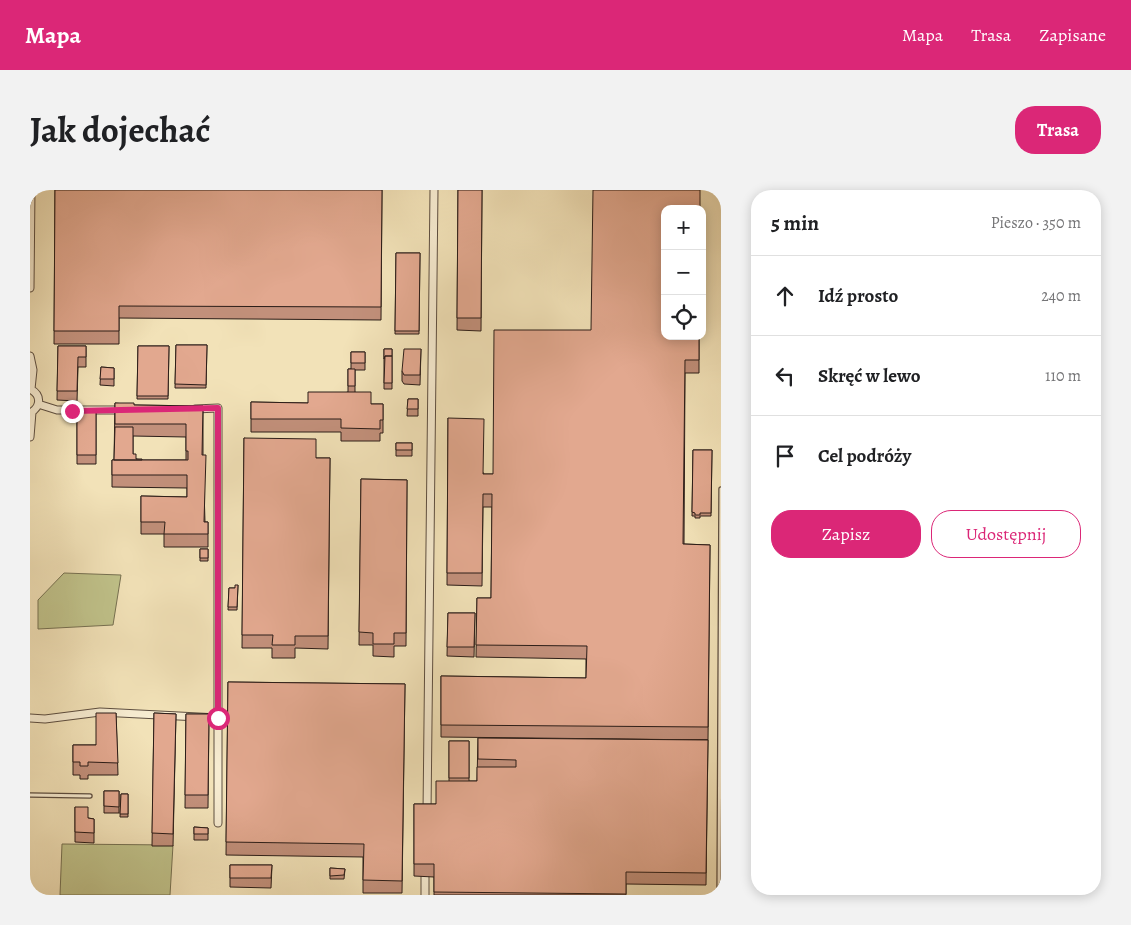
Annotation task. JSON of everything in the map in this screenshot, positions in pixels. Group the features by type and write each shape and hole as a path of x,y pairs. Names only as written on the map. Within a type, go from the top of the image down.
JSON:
{"street":[{"path":"30,288 31,190"},
{"path":"427,817 434,190"},
{"path":"30,356 33,370 31,389 37,394 38,404 31,413 30,437"},
{"path":"38,404 57,410 72,411 130,410"},
{"path":"189,409 218,408 218,822"},
{"path":"30,718 45,719 100,712 218,718"},
{"path":"425,895 426,877"}],"lane":[{"path":"719,895 721,489"},
{"path":"30,795 90,796"}],"green space":[{"path":"64,573 121,575 113,625 38,629 38,600"},
{"path":"62,844 173,845 170,895 60,895"}],"building":[{"path":"55,190 382,190 381,307 119,306 119,331 54,331"},
{"path":"458,190 482,190 481,318 457,318"},
{"path":"593,190 700,190 700,205 661,205 661,340 699,340 699,360 685,360 683,544 710,545 708,727 441,725 441,676 586,678 587,646 476,645 477,598 491,598 492,494 483,494 482,573 447,573 448,418 484,419 483,474 493,474 494,330 591,330"},
{"path":"396,253 420,253 419,331 395,331"},
{"path":"176,345 207,345 206,385 175,384"},
{"path":"58,346 86,346 86,357 78,357 77,391 57,391"},
{"path":"138,346 169,346 168,396 137,396"},
{"path":"384,349 392,349 392,356 385,356 384,359"},
{"path":"404,349 421,349 420,375 404,375 402,371"},
{"path":"351,352 365,352 365,363 351,363"},
{"path":"385,356 392,356 392,383 384,383"},
{"path":"101,367 114,368 114,379 100,379"},
{"path":"348,369 355,369 355,386 348,386"},
{"path":"308,392 371,392 371,404 383,404 383,420 380,420 380,429 341,428 341,419 251,419 251,402 308,403"},
{"path":"408,399 418,399 418,409 407,409"},
{"path":"115,403 203,406 202,455 206,455 204,522 208,522 208,534 164,534 165,522 141,522 141,496 187,497 187,475 112,475 112,460 188,460 186,424 115,424"},
{"path":"77,409 96,409 96,455 77,455"},
{"path":"115,427 133,427 133,454 136,454 136,459 142,460 114,460"},
{"path":"244,438 316,439 316,458 330,458 328,636 295,636 295,645 272,645 273,635 242,635"},
{"path":"396,443 412,443 412,450 396,450"},
{"path":"693,450 712,450 711,513 695,515 692,512"},
{"path":"361,479 407,480 406,633 394,633 394,644 373,644 373,633 359,632"},
{"path":"200,549 208,549 208,558 200,558"},
{"path":"235,585 238,585 237,607 228,607 229,588 235,588"},
{"path":"448,613 475,613 474,647 447,647"},
{"path":"228,682 405,684 402,881 363,880 364,844 226,842"},
{"path":"96,713 116,713 118,763 88,762 88,766 80,766 80,762 73,762 73,745 96,745"},
{"path":"154,713 176,714 173,834 152,833"},
{"path":"186,714 209,714 208,795 185,795"},
{"path":"478,738 708,740 706,873 626,872 626,894 434,892 434,864 414,864 414,804 436,804 436,781 477,781 477,767 516,767 516,760 478,759"},
{"path":"449,741 469,741 469,778 449,778"},
{"path":"104,791 119,791 119,807 104,806"},
{"path":"121,794 128,794 128,814 120,814"},
{"path":"75,807 88,807 88,818 94,819 94,833 75,832"},
{"path":"194,827 208,828 208,834 194,834"},
{"path":"230,865 272,865 271,878 230,878"},
{"path":"330,868 345,869 344,875 330,876"}],"route":[{"path":"72,411 218,408 218,718"}]}
